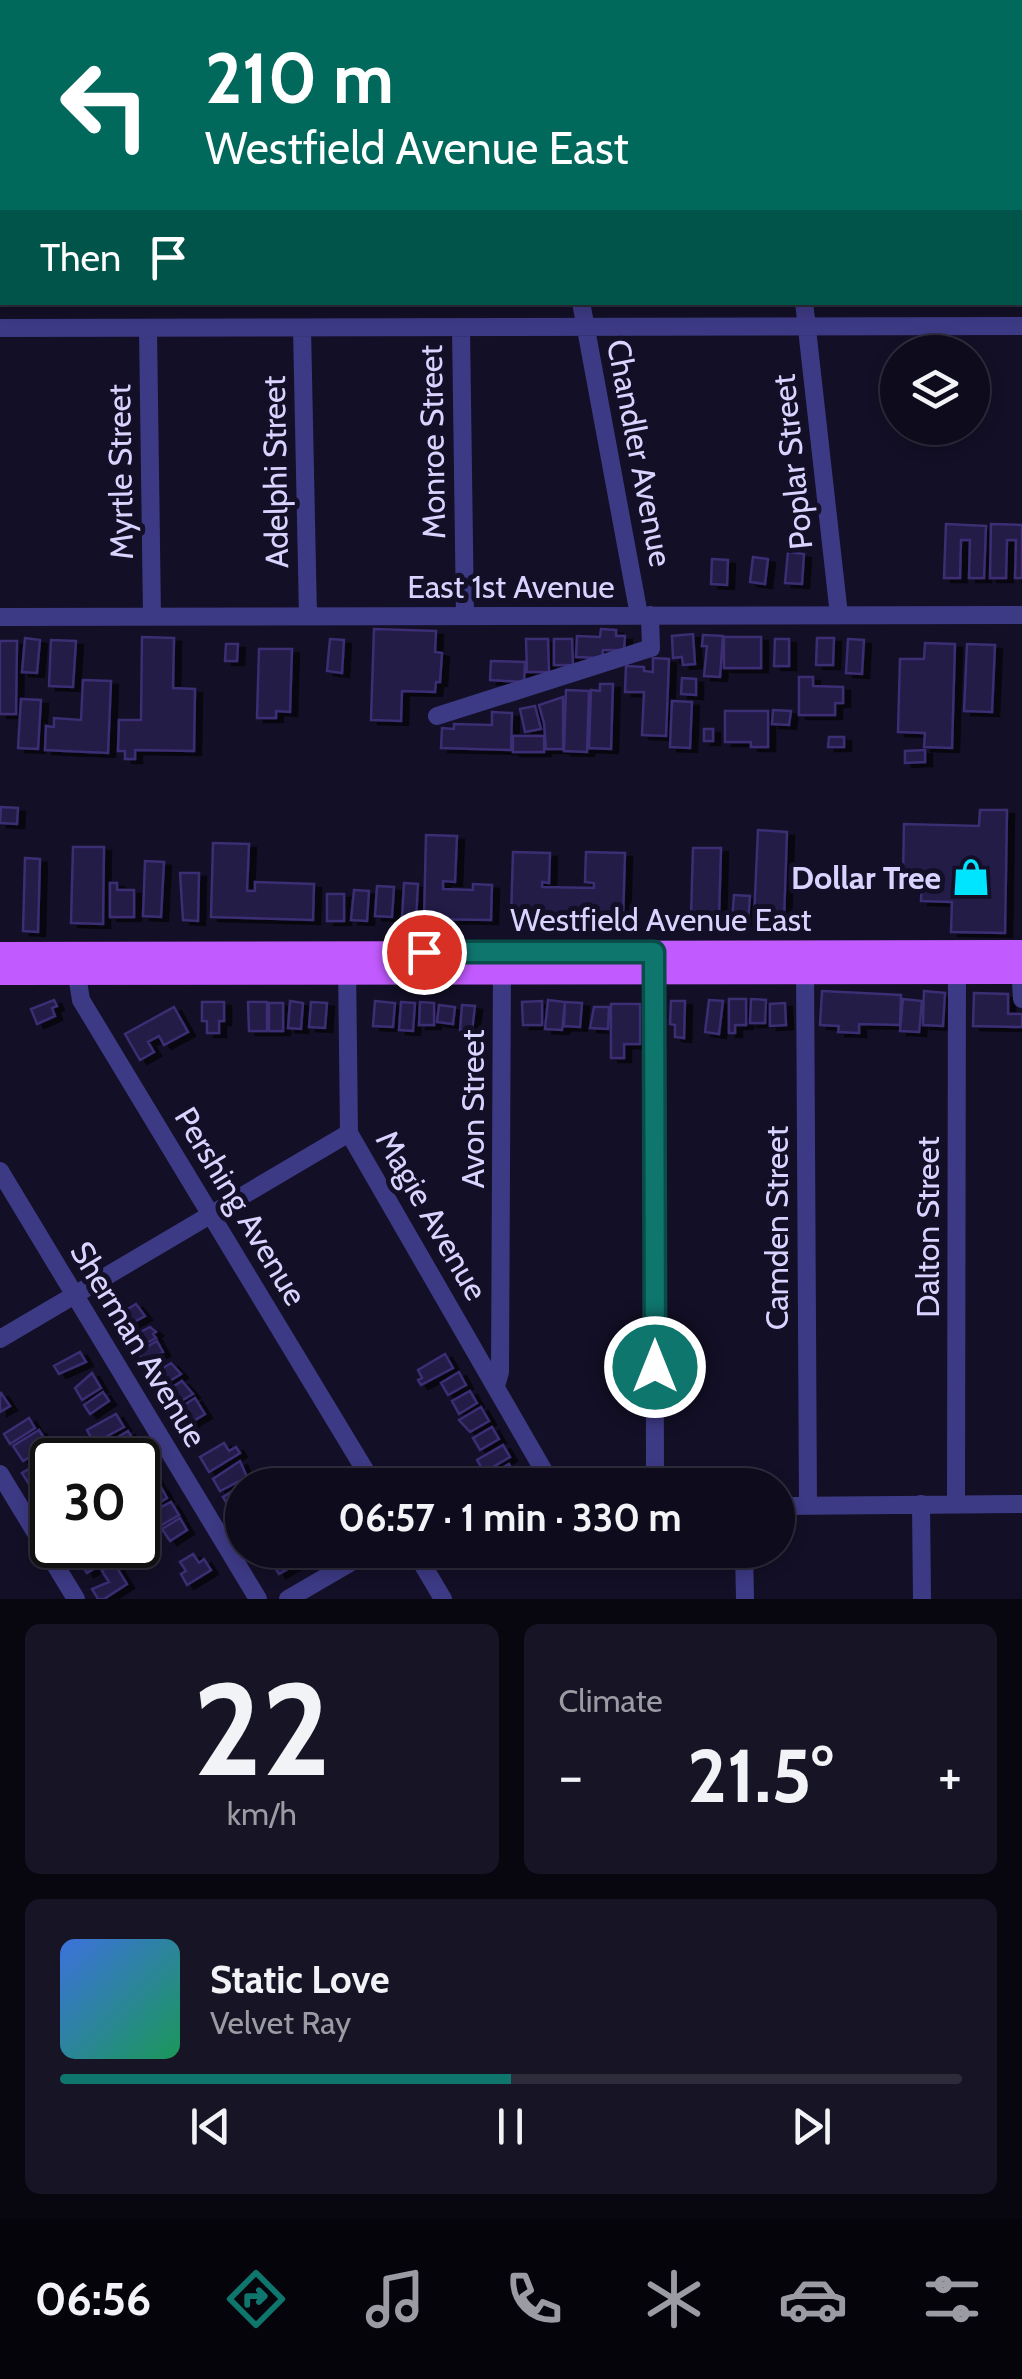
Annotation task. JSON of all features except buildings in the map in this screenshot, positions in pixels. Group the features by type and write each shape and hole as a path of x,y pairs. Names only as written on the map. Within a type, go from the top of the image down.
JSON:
{"main road":[{"name":"Westfield Avenue East","path":"0,952 75,963 1021,962"},
{"name":"Westfield Avenue East","path":"0,974 75,963"}],"street":[{"name":"Chandler Avenue","path":"581,305 645,616"},
{"name":"Poplar Street","path":"804,305 839,615"},
{"path":"0,328 1022,326"},
{"name":"Myrtle Street","path":"148,328 152,616"},
{"name":"Adelphi Street","path":"302,328 308,616"},
{"name":"Monroe Street","path":"461,328 465,616"},
{"name":"East 1st Avenue","path":"0,616 1022,615"},
{"path":"437,716 651,648 645,616"},
{"name":"Avon Street","path":"496,1386 500,1372 502,962"},
{"path":"654,962 655,1468"},
{"name":"Camden Street","path":"805,962 808,1505"},
{"name":"Dalton Street","path":"956,1504 957,962"},
{"path":"1021,962 1022,999"},
{"name":"Pershing Avenue","path":"75,963 81,1000 364,1468"},
{"name":"Magie Avenue","path":"347,963 349,1132 542,1468"},
{"path":"0,1339 349,1132"},
{"name":"Sherman Avenue","path":"0,1171 258,1599"},
{"path":"0,1474 76,1599"},
{"path":"922,1504 922,1599"},
{"path":"795,1505 1022,1504"},
{"path":"288,1599 341,1568"},
{"path":"425,1568 443,1599"},
{"path":"744,1568 745,1599"}],"place":[{"name":"Dollar Tree","path":"971,877"}],"route":[{"path":"424,952 654,952 655,1367"}]}
